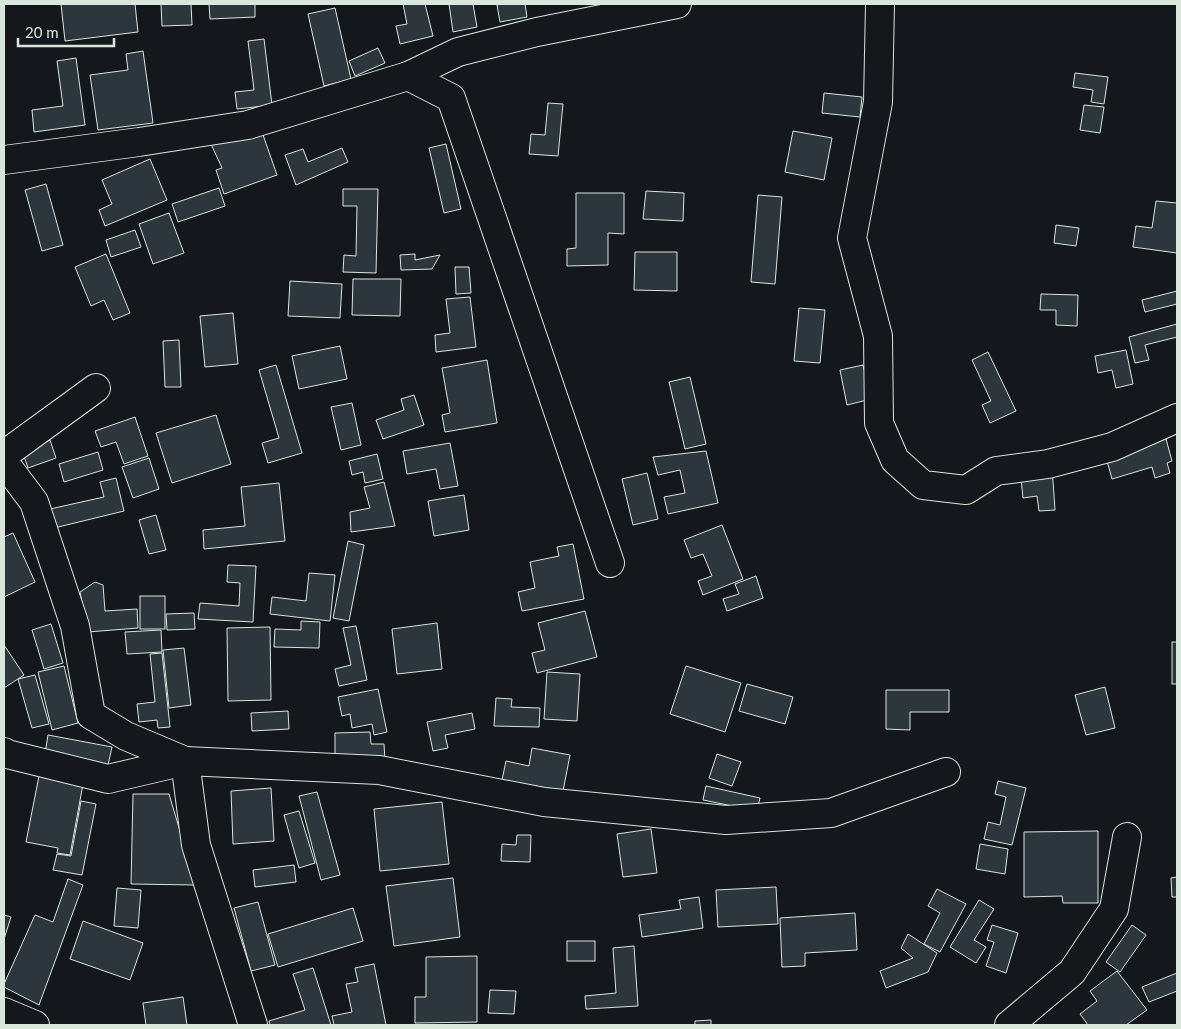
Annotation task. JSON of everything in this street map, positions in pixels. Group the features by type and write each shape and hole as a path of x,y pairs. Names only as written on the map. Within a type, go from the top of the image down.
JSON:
{"street":[{"path":"4,160 248,125 408,76 458,52 537,32 677,4"},
{"path":"880,4 878,102 852,238 878,336 879,423 895,460 923,485 966,490 996,471 1048,464 1112,447 1177,418"},
{"path":"408,76 451,98 610,563"},
{"path":"4,455 96,388"},
{"path":"4,462 34,502 76,626 91,715 126,736 185,761"},
{"path":"4,752 108,779 185,761 379,770 544,802 726,820 831,813 946,772"},
{"path":"185,761 196,845 252,1025"},
{"path":"1009,1025 1072,972 1114,908 1127,837"},
{"path":"4,1012 35,1025"}],"building":[{"path":"61,4 135,4 138,32 65,41"},
{"path":"161,4 191,4 192,25 162,26"},
{"path":"209,4 255,4 255,17 210,19"},
{"path":"403,4 425,4 433,36 400,44 396,26 407,24"},
{"path":"449,4 473,4 477,27 453,32"},
{"path":"525,4 527,17 500,22 497,5"},
{"path":"335,8 351,79 324,86 308,14"},
{"path":"264,39 272,105 237,109 235,92 254,90 248,41"},
{"path":"378,48 385,63 355,76 349,61"},
{"path":"143,51 153,123 98,130 90,75 128,70 126,54"},
{"path":"76,58 85,125 34,132 32,110 63,106 57,61"},
{"path":"1075,73 1108,77 1104,104 1091,102 1093,90 1073,87"},
{"path":"824,93 862,97 860,117 822,113"},
{"path":"548,103 563,104 558,156 529,154 531,134 545,135"},
{"path":"1084,105 1104,107 1100,133 1080,130"},
{"path":"793,131 832,138 824,180 785,172"},
{"path":"262,132 277,175 224,194 216,170 222,168 211,144"},
{"path":"446,144 461,209 444,213 429,148"},
{"path":"342,148 348,162 296,185 285,155 303,149 308,162"},
{"path":"150,159 167,200 105,226 99,210 112,204 102,180"},
{"path":"46,184 63,245 42,251 25,190"},
{"path":"219,188 225,206 178,222 172,204"},
{"path":"343,189 378,189 376,273 343,272 344,255 356,256 357,206 343,206"},
{"path":"646,191 684,193 683,221 643,219"},
{"path":"576,193 624,193 624,234 608,233 608,265 567,266 567,249 576,248"},
{"path":"758,195 782,197 775,284 751,282"},
{"path":"1156,201 1177,203 1177,253 1133,247 1136,226 1152,228"},
{"path":"169,213 184,253 153,264 139,224"},
{"path":"1056,225 1079,228 1076,246 1054,243"},
{"path":"135,230 141,247 111,257 106,240"},
{"path":"635,252 677,252 677,291 634,290"},
{"path":"106,254 130,313 113,320 104,300 91,306 75,267"},
{"path":"415,254 415,260 440,255 432,269 401,270 400,255"},
{"path":"455,267 469,267 471,293 456,294"},
{"path":"353,279 401,279 400,316 352,315"},
{"path":"290,281 342,284 340,318 288,316"},
{"path":"1177,291 1177,304 1145,312 1142,300"},
{"path":"1041,294 1078,295 1077,326 1056,325 1056,310 1040,310"},
{"path":"470,297 476,347 436,352 435,335 450,333 446,299"},
{"path":"799,308 825,310 820,363 794,361"},
{"path":"233,313 238,364 205,367 200,316"},
{"path":"1177,324 1177,337 1145,345 1149,360 1135,363 1129,337"},
{"path":"179,340 181,387 165,387 163,341"},
{"path":"340,346 347,379 299,389 292,356"},
{"path":"1126,350 1133,384 1116,388 1112,370 1098,373 1095,356"},
{"path":"988,352 1016,411 990,423 982,405 991,401 972,360"},
{"path":"487,360 497,423 445,432 442,415 450,413 442,368"},
{"path":"276,365 302,453 268,463 262,443 279,438 259,370"},
{"path":"863,365 871,399 847,405 840,370"},
{"path":"690,377 706,444 685,449 669,382"},
{"path":"414,395 424,425 383,439 376,420 404,410 401,399"},
{"path":"352,403 361,445 341,450 331,407"},
{"path":"216,415 231,464 172,483 156,433"},
{"path":"135,417 148,456 124,464 116,442 101,447 95,431"},
{"path":"1166,439 1172,461 1167,463 1170,473 1155,478 1152,467 1112,479 1106,457"},
{"path":"50,440 56,458 28,468 22,450"},
{"path":"450,443 458,486 440,489 436,469 407,474 403,451"},
{"path":"706,451 718,503 668,514 664,497 685,493 680,470 658,475 653,457"},
{"path":"98,452 103,470 64,482 59,464"},
{"path":"377,454 383,479 365,483 363,472 352,475 349,461"},
{"path":"149,458 159,489 133,498 122,467"},
{"path":"1052,466 1055,510 1039,511 1037,496 1023,498 1020,469"},
{"path":"647,473 658,519 633,525 622,479"},
{"path":"116,478 124,511 54,528 50,509 104,497 100,482"},
{"path":"384,482 395,526 351,532 350,512 370,508 364,487"},
{"path":"279,483 285,541 204,549 203,530 245,526 241,487"},
{"path":"464,495 469,530 434,536 428,501"},
{"path":"156,515 166,550 149,554 139,520"},
{"path":"722,525 743,579 703,595 698,581 712,576 703,554 691,558 684,540"},
{"path":"13,533 35,582 4,597 4,537"},
{"path":"348,541 364,545 349,621 333,618"},
{"path":"573,544 584,599 522,611 518,592 535,588 530,562 559,556 557,547"},
{"path":"228,565 256,566 253,622 198,619 200,603 239,606 240,583 227,582"},
{"path":"309,573 335,575 330,621 270,614 272,597 306,601"},
{"path":"756,576 763,598 727,611 723,599 739,594 735,584"},
{"path":"95,582 103,585 105,611 137,609 138,628 88,632 80,592"},
{"path":"140,596 165,596 165,629 140,629"},
{"path":"585,611 597,657 537,673 532,653 545,650 538,623"},
{"path":"194,613 195,629 167,630 166,614"},
{"path":"301,621 320,622 319,648 274,647 275,629 301,630"},
{"path":"437,623 442,669 397,674 392,629"},
{"path":"51,624 63,663 44,669 32,630"},
{"path":"356,626 367,680 339,686 335,669 351,665 343,628"},
{"path":"270,627 271,700 228,701 227,628"},
{"path":"161,630 162,652 127,654 125,632"},
{"path":"1172,642 1177,642 1177,684 1172,684"},
{"path":"4,645 24,675 4,688"},
{"path":"184,648 191,705 169,708 163,650"},
{"path":"162,653 170,727 158,728 157,720 139,722 137,704 155,702 150,654"},
{"path":"64,666 78,723 52,730 38,672"},
{"path":"686,666 741,683 725,732 670,714"},
{"path":"547,672 580,674 577,721 544,719"},
{"path":"35,675 49,724 32,728 18,679"},
{"path":"747,684 793,697 785,724 739,711"},
{"path":"1105,687 1115,728 1086,735 1075,695"},
{"path":"378,689 387,732 374,735 372,724 352,728 350,714 342,716 338,697"},
{"path":"886,690 949,690 949,712 910,712 910,730 886,729"},
{"path":"496,698 512,699 511,707 540,708 539,727 494,726"},
{"path":"288,711 289,729 252,731 251,713"},
{"path":"472,713 475,729 445,735 448,748 433,751 427,722"},
{"path":"370,732 371,744 384,744 385,761 335,760 335,733"},
{"path":"48,735 112,747 108,765 45,754"},
{"path":"532,748 570,755 563,791 502,780 506,761 529,766"},
{"path":"717,754 741,762 732,786 709,778"},
{"path":"39,776 83,784 70,855 57,853 58,848 26,842"},
{"path":"998,781 1026,788 1012,845 984,839 988,822 1000,825 1006,797 995,794"},
{"path":"706,786 760,798 757,811 703,800"},
{"path":"271,788 274,841 233,844 231,791"},
{"path":"317,792 340,875 321,880 299,796"},
{"path":"133,794 169,794 196,885 131,884"},
{"path":"81,801 96,804 82,875 53,870 57,854 71,856"},
{"path":"442,802 449,864 380,871 374,809"},
{"path":"299,811 315,863 299,868 284,815"},
{"path":"651,829 657,873 623,877 617,834"},
{"path":"1098,831 1098,903 1063,903 1062,896 1024,897 1024,832"},
{"path":"517,835 531,835 530,862 501,861 502,844 516,845"},
{"path":"980,844 1008,849 1005,874 976,869"},
{"path":"294,865 296,882 255,887 253,870"},
{"path":"1177,877 1177,897 1172,897 1171,878"},
{"path":"453,878 460,937 394,946 386,886"},
{"path":"68,879 83,885 39,1005 4,987 4,984 35,915 53,922"},
{"path":"776,887 778,924 718,927 716,890"},
{"path":"117,888 141,890 138,928 114,926"},
{"path":"937,889 966,904 940,952 924,944 940,913 928,906"},
{"path":"699,897 703,928 642,937 639,915 681,909 679,900"},
{"path":"979,900 994,909 974,940 986,947 976,963 950,947"},
{"path":"258,902 275,965 251,971 234,908"},
{"path":"353,908 363,941 278,967 268,934"},
{"path":"855,913 857,950 805,953 805,966 782,967 780,918"},
{"path":"4,915 11,917 4,939"},
{"path":"83,921 143,943 130,980 70,959"},
{"path":"992,925 1018,933 1006,973 986,966 994,942 987,940"},
{"path":"1132,925 1146,935 1120,972 1106,962"},
{"path":"908,934 937,953 928,972 886,988 880,971 913,958 901,948"},
{"path":"567,941 595,941 595,961 567,961"},
{"path":"634,946 638,1006 586,1009 585,996 616,993 613,948"},
{"path":"477,956 477,1022 415,1023 415,997 426,997 426,957"},
{"path":"374,964 386,1025 334,1025 332,1016 352,1012 346,984 358,982 355,968"},
{"path":"313,968 331,1025 270,1025 269,1021 305,1010 293,974"},
{"path":"1117,971 1147,1010 1126,1025 1088,1025 1080,1014 1097,1001 1090,991"},
{"path":"1177,973 1177,991 1149,1002 1142,987"},
{"path":"490,990 516,991 514,1014 488,1013"},
{"path":"183,997 187,1025 146,1025 143,1003"},
{"path":"711,1020 711,1025 695,1025 695,1021"}]}
